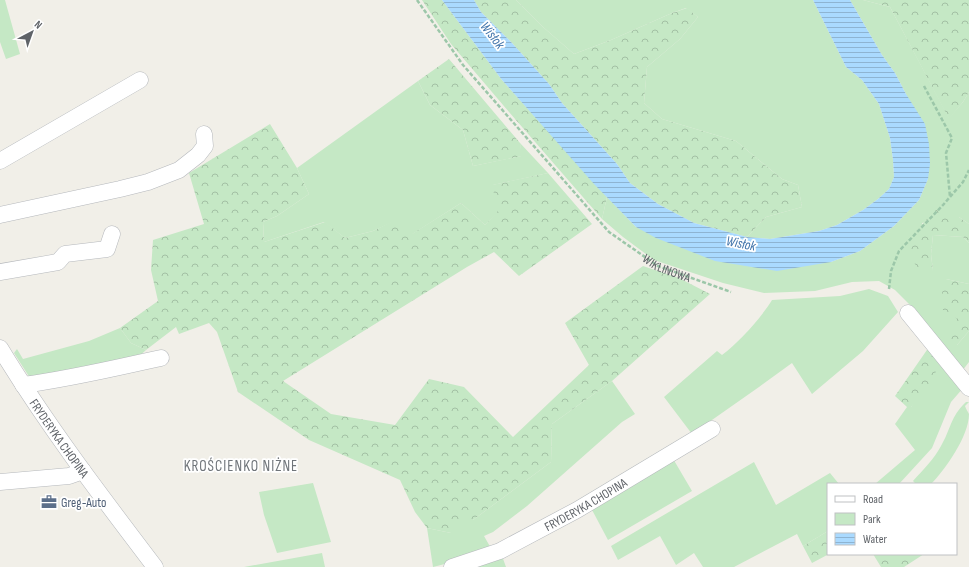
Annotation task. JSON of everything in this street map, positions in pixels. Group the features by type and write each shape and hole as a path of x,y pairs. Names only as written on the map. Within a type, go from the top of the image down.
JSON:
{"street":[{"path":"0,161 140,80"},
{"path":"0,215 148,182 179,170 202,151 205,146 204,134"},
{"path":"0,272 58,262 65,254 107,249 112,234"},
{"path":"908,313 969,388"},
{"name":"FRYDERYKA CHOPINA","path":"0,348 23,385 83,471 155,567"},
{"name":"FRYDERYKA CHOPINA","path":"23,385 50,382 161,358"},
{"name":"FRYDERYKA CHOPINA","path":"452,567 500,551 577,510 712,429"},
{"path":"0,482 69,476 83,471"}],"path":[{"name":"WIKLINOWA","path":"417,0 463,65 609,232 658,266 731,292"},
{"path":"924,86 952,138 946,153 950,197"},
{"path":"889,289 891,271 899,251 963,182 969,170"}],"green space":[{"path":"0,0 5,0 20,54 6,59 0,42"},
{"path":"422,0 442,0 502,80 607,197 602,219 451,44"},
{"path":"474,0 516,0 543,27 574,54 687,8 698,17 680,39 647,67 644,103 662,119 736,141 782,179 798,185 802,207 766,217 747,237 694,223 658,204 630,183 617,164 562,103 549,84 512,43 481,12"},
{"path":"516,0 813,0 846,67 862,80 879,104 890,138 893,160 894,177 889,189 863,210 837,225 819,231 770,239 747,237 766,217 802,207 798,185 782,179 736,141 662,119 644,103 647,67 680,39 698,17 686,8 574,54 543,27"},
{"path":"850,0 863,0 890,7 949,118 963,102 969,92 969,224 959,217 922,223 933,271 931,254 933,235 963,237 969,243 969,284 946,279 957,318 957,345 969,331 969,362 962,371 911,306 895,290 879,281 852,282 815,291 764,293 723,283 654,260 602,219 607,197 636,227 831,262 860,251 894,226 919,200 928,179 906,94 895,73 882,55"},
{"path":"863,0 969,0 969,92 949,119 890,7"},
{"path":"449,59 520,143 522,156 473,166 463,130 430,105 418,81"},
{"path":"418,81 430,105 463,130 473,166 521,156 520,143 548,173 493,185 499,211 485,225 461,203 411,235 397,220 373,231 345,238 324,222 264,242 263,222 277,216 309,194 297,168"},
{"path":"270,124 297,168 309,194 277,216 263,222 264,242 325,222 345,238 373,231 397,219 412,234 461,203 485,225 498,211 492,185 548,173 592,224 519,276 494,252 467,267 283,381 331,414 395,425 429,379 464,387 513,437 589,365 565,323 643,266 679,278 710,294 612,381 552,424 551,462 473,520 451,520 451,533 427,528 415,512 400,480 309,440 238,392 217,332 209,323 179,334 176,327 146,350 131,343 120,328 158,301 151,270 153,240 204,224 189,173"},
{"path":"938,208 959,217 969,224 969,243 963,237 933,235 931,254 933,272 919,271 908,252 913,239 920,228"},
{"path":"946,279 969,284 969,331 957,345 946,335 957,318 943,311 942,289"},
{"path":"869,289 888,296 898,312 863,351 812,394 792,363 692,434 664,397 717,351 722,355 729,350 756,322 772,300 840,296"},
{"path":"120,328 131,343 146,350 134,361 30,378 14,353 17,349 23,359 89,341"},
{"path":"929,347 940,359 932,383 911,407 907,407 895,396"},
{"path":"940,359 964,387 951,402 932,448 900,483 876,483 915,450 895,424 907,407 911,407"},
{"path":"612,381 635,414 622,422 527,506 493,532 484,536 492,550 433,567 427,528 451,533 451,519 473,520 551,462 552,424"},
{"path":"966,402 969,402 965,406 969,414 968,423 961,442 949,462 932,483 915,483 913,481 938,451 954,418"},
{"path":"672,457 692,491 608,540 591,508"},
{"path":"754,462 776,505 830,473 838,483 827,483 827,532 803,546 797,534 734,567 703,567 694,553 676,565 660,536 618,560 611,546"},
{"path":"313,483 331,542 277,553 264,515 259,492"},
{"path":"827,532 827,555 812,563 803,546"},
{"path":"322,553 325,567 244,567"},
{"path":"874,555 922,555 904,567 881,567"},
{"path":"502,556 506,567 466,567"}],"water":[{"name":"Wisłok","path":"442,0 474,0 481,12 512,43 549,84 562,103 617,164 630,183 658,204 694,223 747,237 770,239 819,231 837,225 863,210 878,199 889,189 894,177 890,138 879,104 862,80 846,67 813,0 850,0 925,124 929,144 930,164 928,179 919,200 894,226 860,251 831,262 777,271 715,261 656,238 636,227 594,184 502,80"}],"place":[{"name":"Greg-Auto","path":"49,502"}],"district":[{"name":"KROŚCIENKO NIŻNE","path":"241,466"}]}
